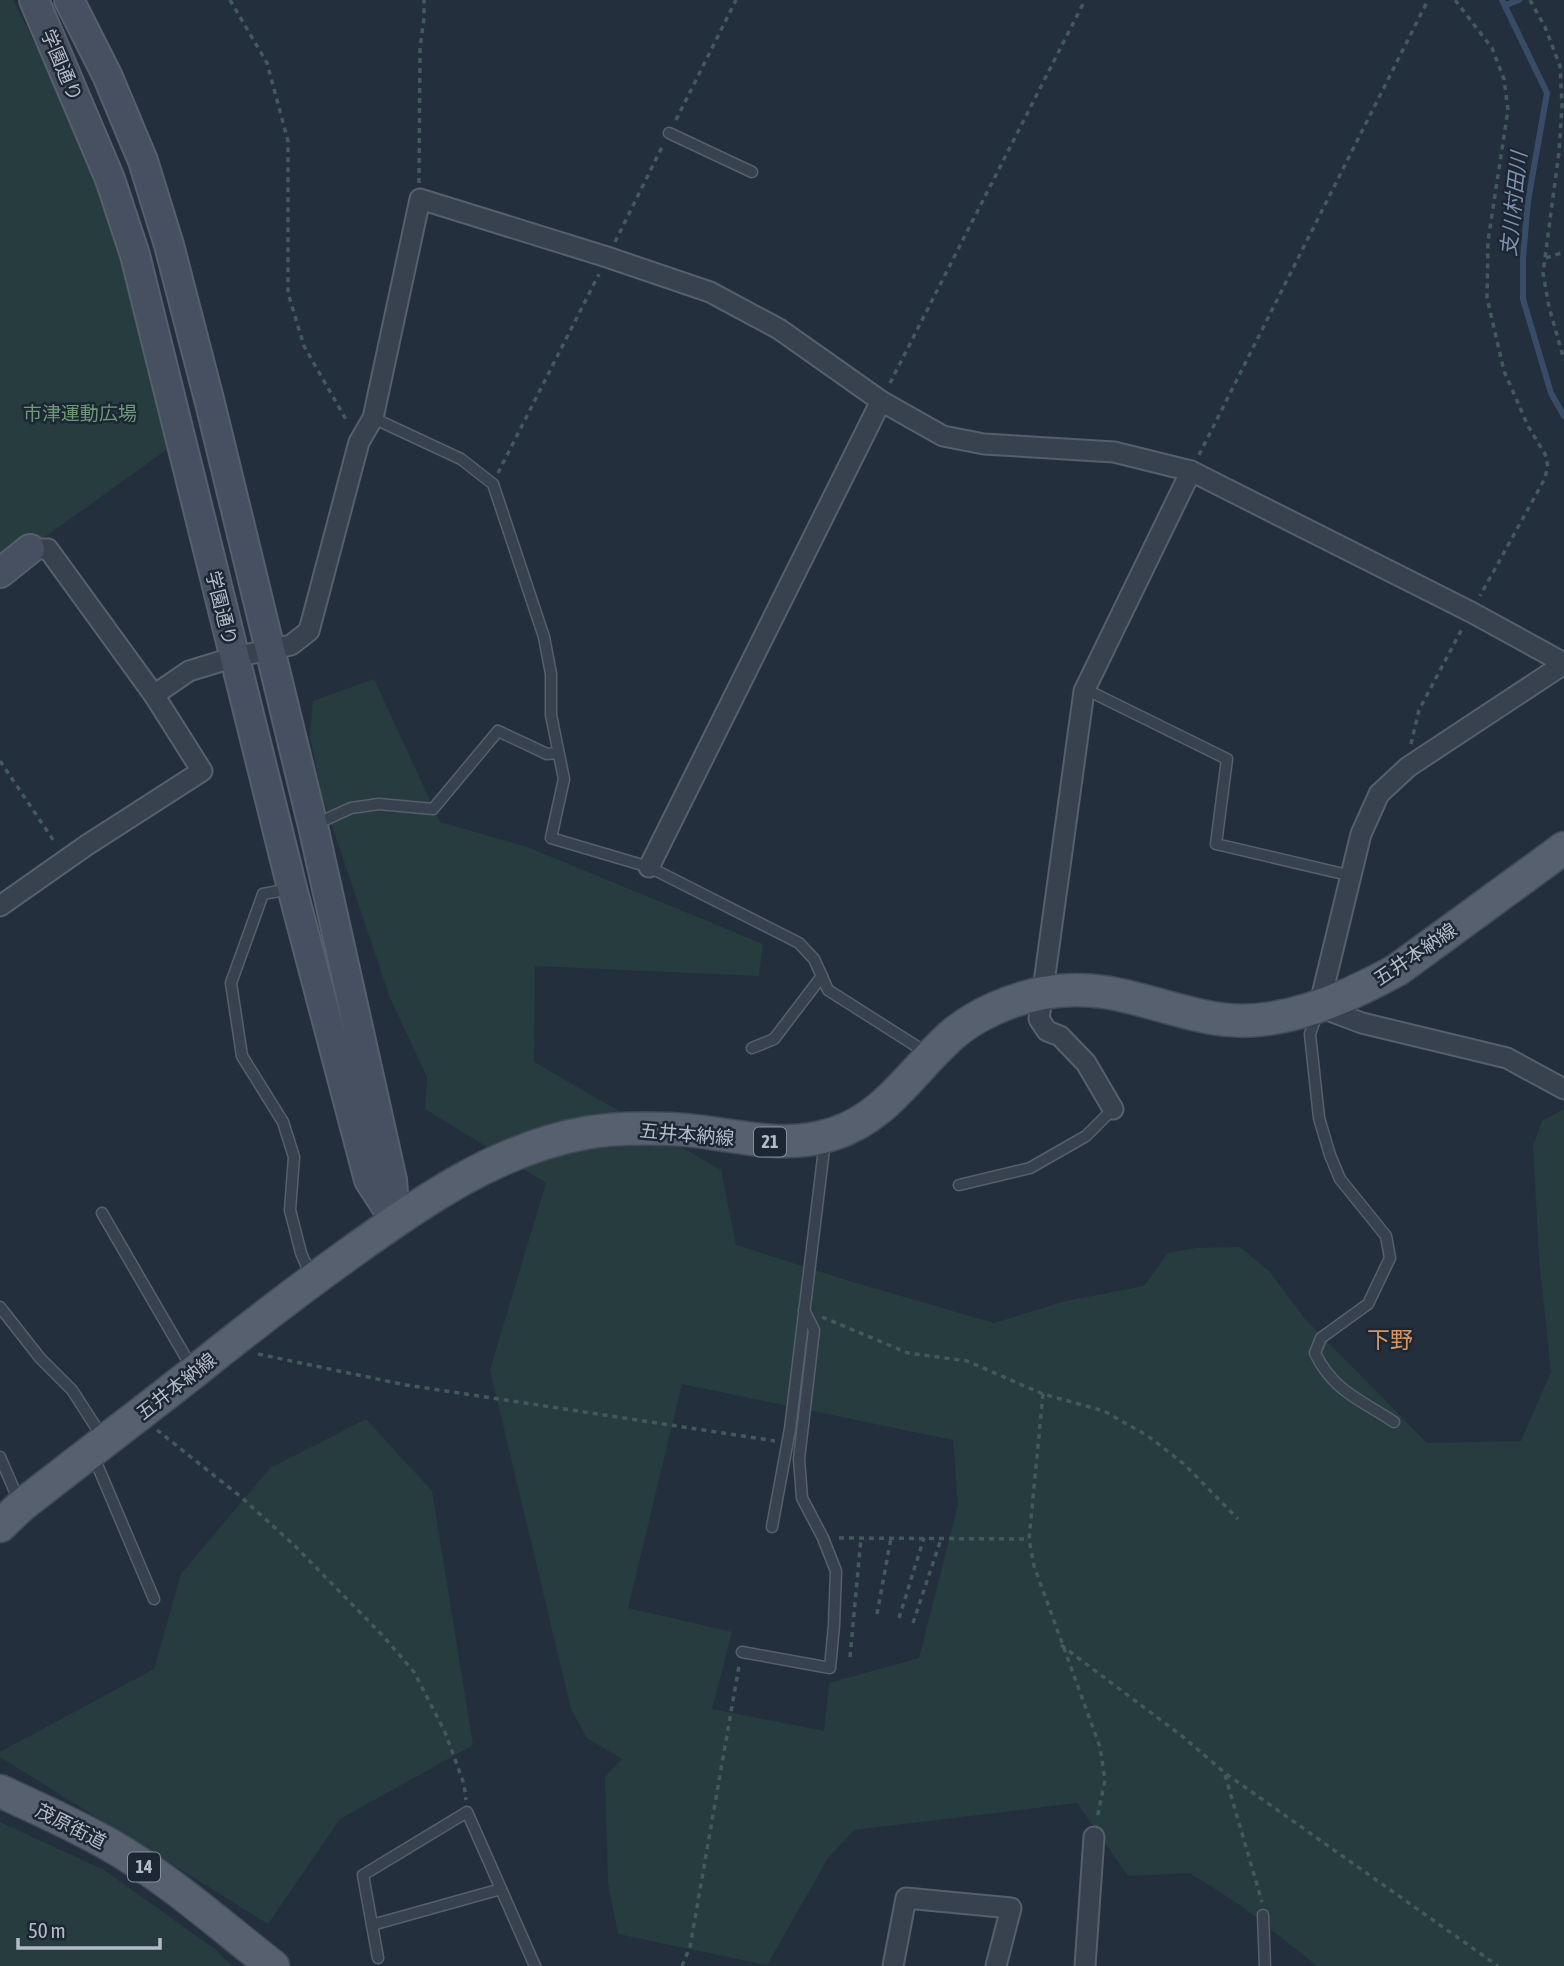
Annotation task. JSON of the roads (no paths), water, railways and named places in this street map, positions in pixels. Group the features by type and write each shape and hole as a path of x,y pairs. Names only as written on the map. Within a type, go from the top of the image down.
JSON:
{"main road":[{"name":"五井本納線","path":"10,1516 313,1279 395,1220 499,1160 585,1133 672,1129 788,1143 825,1137 859,1123 879,1110 955,1032 1011,1002 1042,993 1100,990 1216,1019 1249,1020 1319,1007 1397,970 1564,848"},
{"name":"茂原街道","path":"0,1791 68,1822 112,1846 158,1877 273,1966"}],"street":[{"name":"学園通り","path":"34,0 110,179 131,243 292,888 369,1180 395,1220"},
{"path":"69,0 107,75 143,162 169,245 313,825 392,1180 395,1220"},
{"path":"154,695 189,671 234,657 291,645 309,631 359,442 373,418 420,199 710,292 779,329 881,401 943,436 984,444 1114,452 1191,471 1471,612 1564,663 1408,767 1379,794 1361,834 1319,1007 1362,1023 1507,1059 1564,1089"},
{"path":"649,867 881,401"},
{"path":"1112,1109 1086,1063 1059,1036 1047,1031 1039,1019 1042,993 1085,690 1191,471"},
{"path":"198,508 233,500"},
{"path":"0,573 30,549 48,549 154,695 202,771 0,906"},
{"path":"1085,1966 1094,1837"},
{"path":"892,1966 906,1898 1011,1908 996,1966"}],"lane":[{"path":"669,133 752,172"},
{"path":"373,418 461,459 493,484 544,637 551,674 551,715 564,779 551,838 649,867 799,943 814,959 828,990 931,1055"},
{"path":"1085,690 1227,759 1216,844 1352,876"},
{"path":"313,825 351,808 379,804 433,810 498,731 547,754 558,753"},
{"path":"292,888 263,894 231,983 242,1056 283,1122 295,1157 290,1210 301,1253 313,1279"},
{"path":"752,1048 774,1039 822,976"},
{"path":"1319,1007 1310,1034 1319,1118 1340,1179 1386,1236 1390,1258 1368,1304 1321,1338 1315,1353 1323,1368 1350,1396 1394,1422"},
{"path":"958,1185 1030,1168 1086,1136 1112,1109"},
{"path":"772,1527 788,1443 825,1137"},
{"path":"102,1213 194,1372"},
{"path":"0,1307 40,1358 72,1390 98,1446 154,1599"},
{"path":"742,1652 830,1668 836,1571 823,1538 802,1498 799,1459 814,1330 804,1310"},
{"path":"0,1457 10,1516"},
{"path":"378,1958 363,1875 467,1812 535,1966"},
{"path":"372,1925 501,1889"},
{"path":"1263,1915 1265,1966"}],"waterway":[{"name":"支川村田川","path":"1502,0 1547,93 1528,201 1523,299 1551,393 1564,416"},
{"path":"1506,5 1519,0"}],"district":[{"name":"下野","path":"1390,1340"}],"park label":[{"name":"市津運動広場","path":"80,413"}]}
